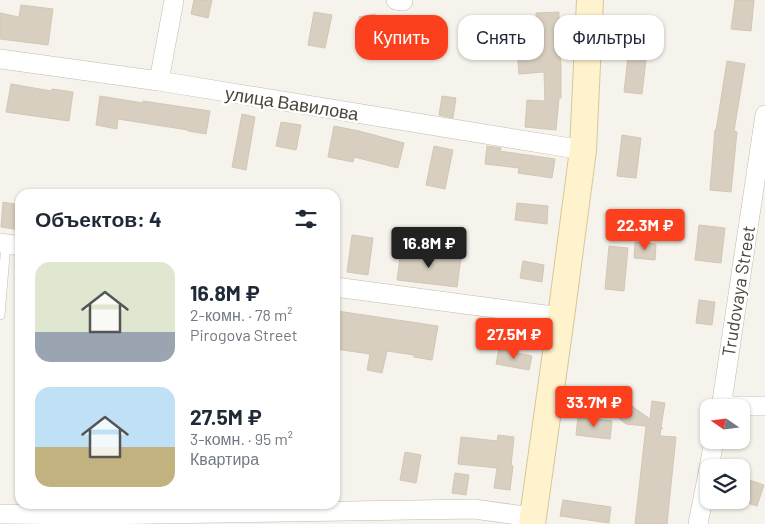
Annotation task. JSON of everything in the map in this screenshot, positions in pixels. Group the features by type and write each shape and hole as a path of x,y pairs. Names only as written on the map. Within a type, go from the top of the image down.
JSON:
{"street":[{"path":"159,81 174,0"},
{"path":"0,514 93,515 474,509 532,521 583,150 590,0"},
{"name":"улица Вавилова","path":"0,59 159,81 583,150"},
{"name":"Trudovaya Street","path":"722,399 765,115"},
{"path":"340,288 561,317"},
{"path":"750,406 765,406"},
{"path":"698,524 701,509"}],"lane":[{"path":"0,315 9,244"}],"building":[{"path":"194,0 212,0 208,18 191,14"},
{"path":"735,0 754,0 751,31 731,29"},
{"path":"21,5 53,9 48,45 0,39 0,13 19,17"},
{"path":"314,12 332,15 325,48 308,45"},
{"path":"559,12 559,15 554,15 554,60 560,60 561,67 561,98 559,98 556,130 525,127 527,100 545,101 544,72 519,74 518,60 544,60 544,15 536,15 536,13"},
{"path":"628,60 646,60 642,94 624,92"},
{"path":"727,61 745,64 734,131 737,132 731,192 710,190 715,130"},
{"path":"11,84 51,91 52,89 73,92 69,121 6,112"},
{"path":"100,96 210,111 206,134 118,119 117,129 96,125"},
{"path":"442,96 456,98 453,118 439,115"},
{"path":"242,114 255,117 246,170 232,167"},
{"path":"281,122 301,125 296,150 276,146"},
{"path":"334,126 404,143 398,168 354,157 353,162 328,157"},
{"path":"622,135 641,138 636,178 617,176"},
{"path":"434,146 453,150 445,189 426,185"},
{"path":"487,146 501,148 500,151 555,159 552,178 518,173 519,168 485,164"},
{"path":"3,202 15,204 15,229 1,227"},
{"path":"517,203 548,206 547,224 515,220"},
{"path":"699,225 725,228 721,263 695,260"},
{"path":"352,235 373,238 368,275 347,272"},
{"path":"635,242 656,244 655,260 634,258"},
{"path":"609,246 628,248 624,291 605,289"},
{"path":"401,250 461,258 457,287 397,280"},
{"path":"523,261 544,265 542,282 520,278"},
{"path":"699,300 715,302 712,325 696,323"},
{"path":"340,311 438,326 432,360 387,351 382,373 367,370 370,354 340,350"},
{"path":"480,325 499,330 496,344 477,339"},
{"path":"499,349 532,356 529,370 496,364"},
{"path":"618,396 650,419 652,401 665,403 661,427 663,429 661,428 660,436 676,437 667,524 635,524 646,426 626,424 615,415"},
{"path":"578,417 612,421 610,439 576,435"},
{"path":"498,435 514,437 510,490 494,488 497,468 458,464 461,437 497,441"},
{"path":"405,452 421,455 416,483 400,480"},
{"path":"455,473 469,475 466,495 452,493"},
{"path":"750,480 764,485 757,506 750,504"},
{"path":"563,500 611,507 609,523 560,516"}]}
